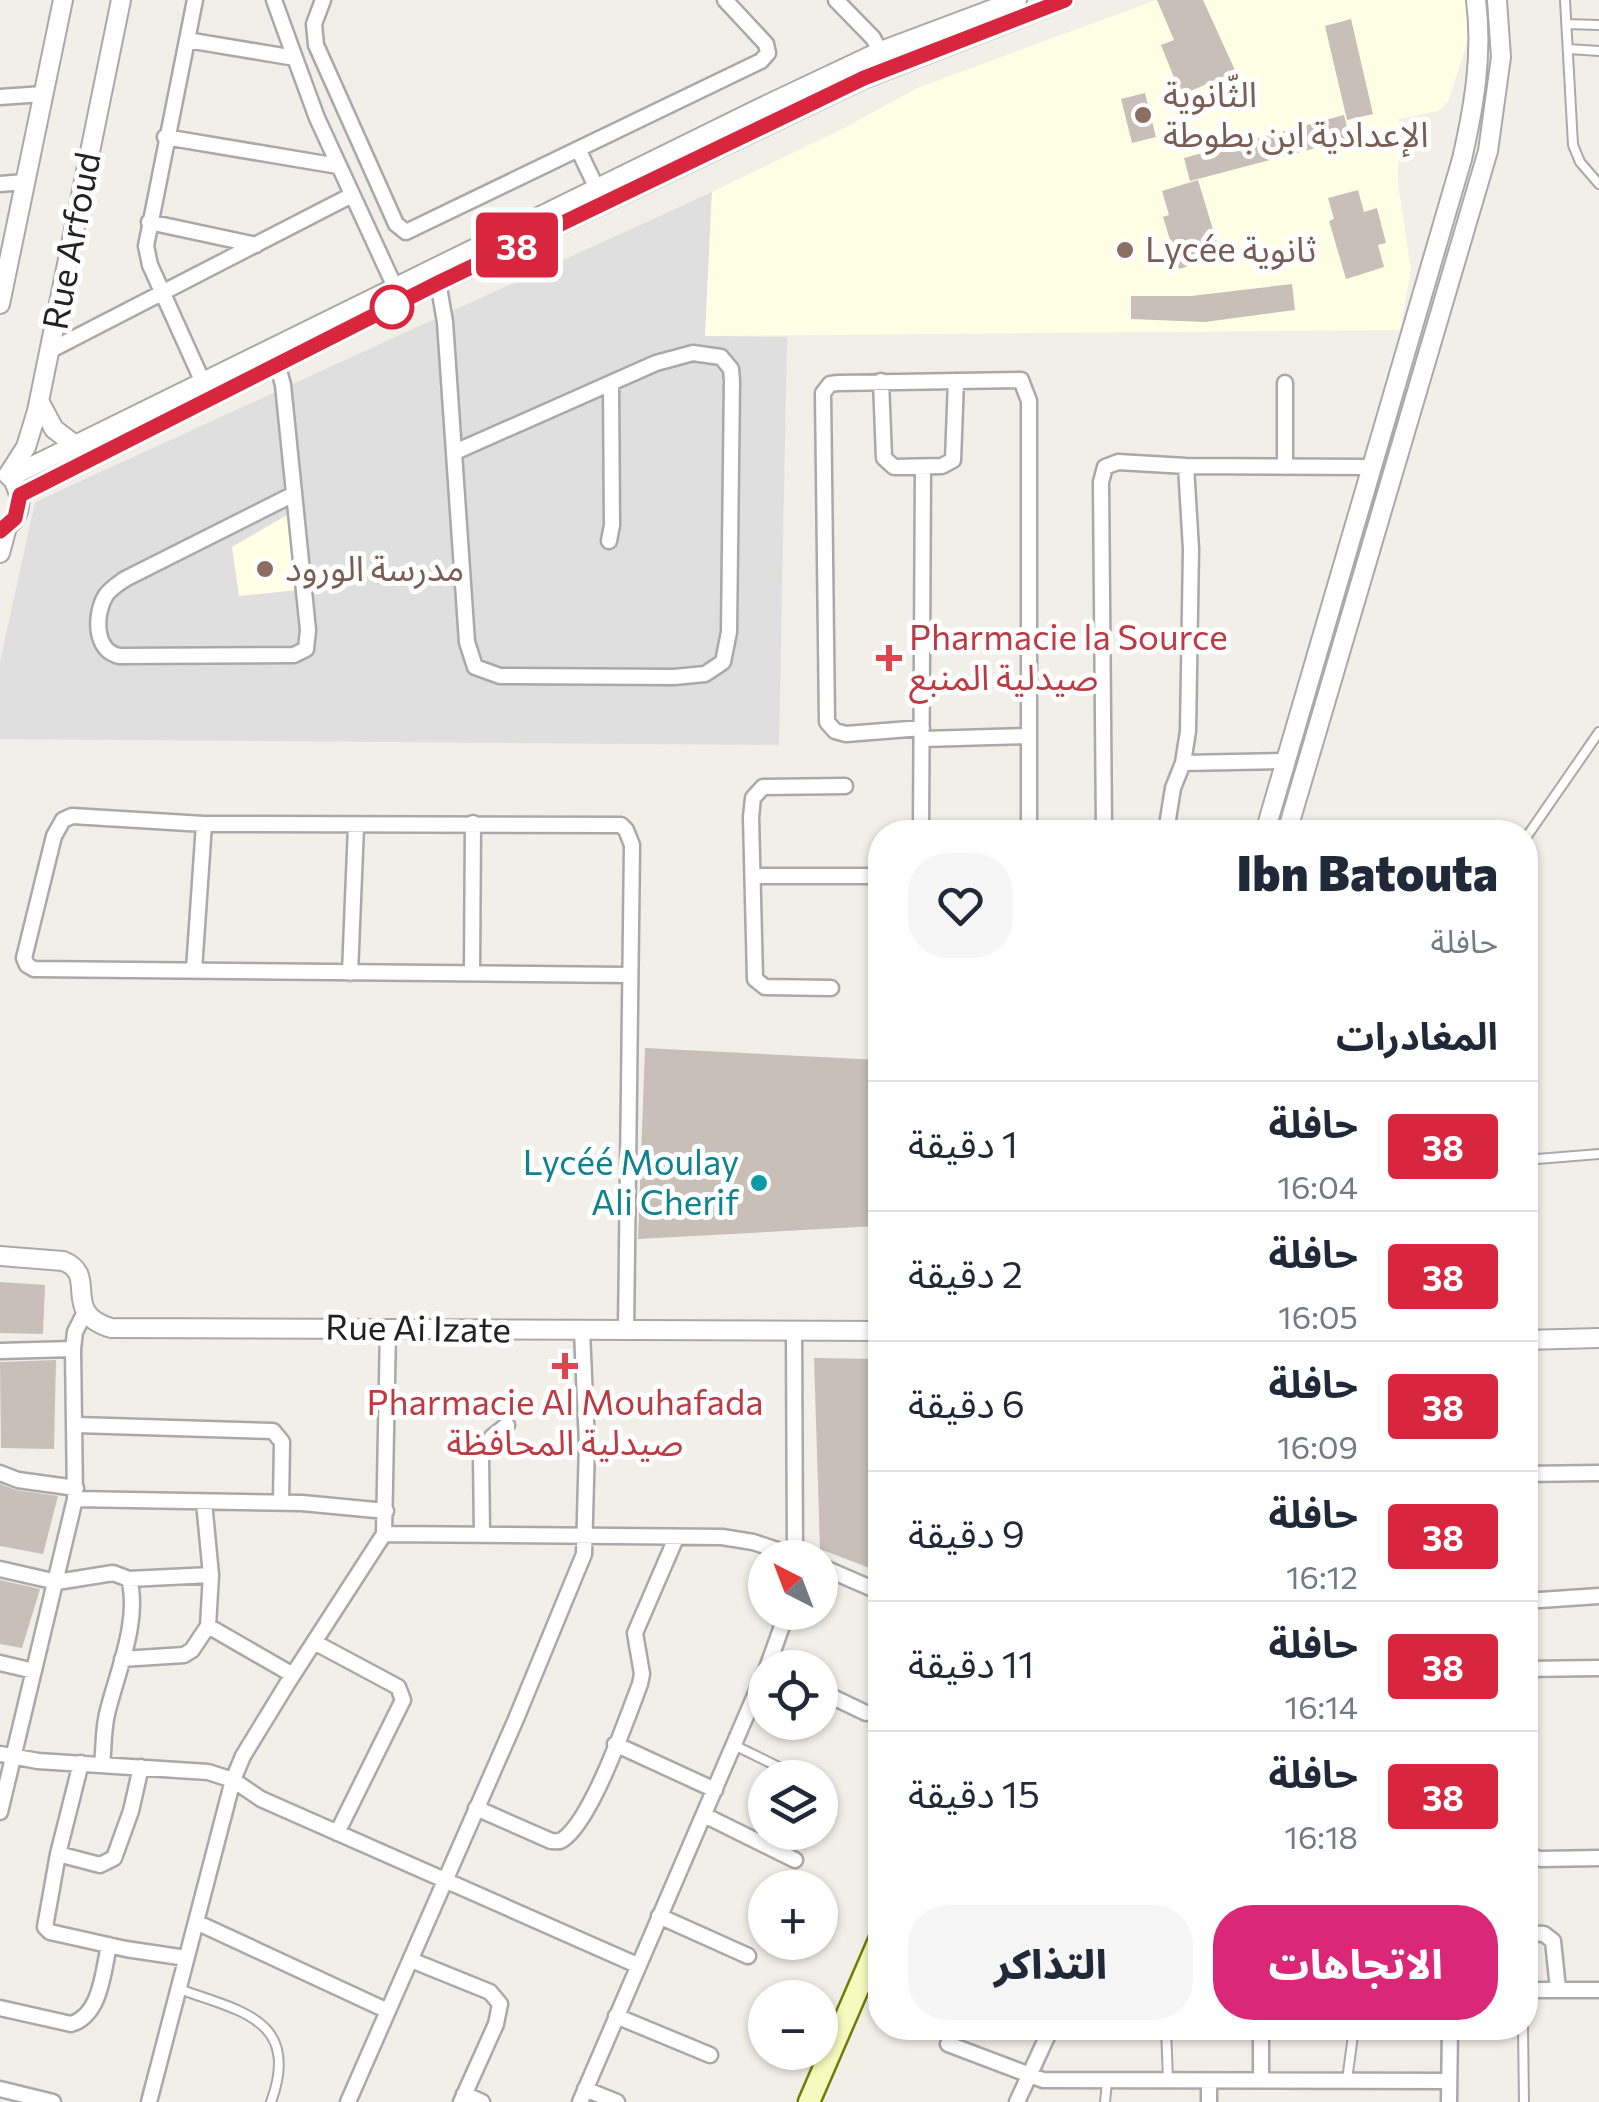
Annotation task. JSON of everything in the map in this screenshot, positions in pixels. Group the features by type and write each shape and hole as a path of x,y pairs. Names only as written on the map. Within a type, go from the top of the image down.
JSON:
{"main road":[{"path":"809,2102 868,1966"}],"street":[{"name":"Rue Arfoud","path":"0,304 63,0"},
{"name":"Rue Arfoud","path":"6,475 26,447 39,401 121,0"},
{"path":"195,0 149,222 147,255 207,391"},
{"path":"274,0 338,166 398,294"},
{"path":"323,0 314,24 316,45 403,232 416,230 766,57 766,44 725,0"},
{"path":"836,0 873,38 885,60"},
{"path":"20,495 79,454 398,294 1017,0"},
{"path":"600,195 820,80 1065,0"},
{"path":"1270,820 1470,124 1479,60 1476,0"},
{"path":"1291,820 1488,152 1501,57 1498,0"},
{"path":"187,40 295,58"},
{"path":"0,96 43,94"},
{"path":"166,137 338,166"},
{"path":"579,150 600,195"},
{"path":"0,184 24,182"},
{"path":"50,350 352,195"},
{"path":"149,222 256,245"},
{"path":"437,275 446,322 467,642 475,667 500,676 674,678 705,674 723,662 729,632 731,369 721,357 693,353 656,363 455,452"},
{"path":"275,358 294,494 308,630 304,652 120,656 109,654 102,646 100,610 111,590 125,579 294,494"},
{"path":"1028,736 840,734 827,722 822,399 830,384 1021,380 1028,394 1029,820"},
{"path":"881,381 884,458 894,467 947,465 954,460 956,382"},
{"path":"609,542 610,383"},
{"path":"1285,383 1285,467"},
{"path":"39,401 54,429 79,454"},
{"path":"0,553 3,529 18,513 20,495 6,475 79,454"},
{"path":"1104,820 1101,476 1105,467 1112,462 1372,467"},
{"path":"1168,820 1188,731 1191,548 1186,466"},
{"path":"920,820 923,467"},
{"path":"1182,763 1287,761"},
{"path":"831,988 765,988 756,983 751,816 753,798 770,786 845,786"},
{"path":"626,1331 632,846 621,825 204,824 72,816 63,820 54,836 24,958 27,966 34,969 472,971 628,976"},
{"path":"472,971 473,823"},
{"path":"194,970 204,824"},
{"path":"350,973 356,826"},
{"path":"753,876 868,876"},
{"path":"0,1256 72,1264 81,1280 81,1305 85,1312 72,1348 76,1494 34,1671 7,1756 0,1812"},
{"name":"Rue Ai Izate","path":"85,1312 111,1328 868,1332"},
{"path":"149,2102 232,1780 293,1675 384,1534 388,1329"},
{"path":"794,1330 797,1540"},
{"path":"348,2102 579,1571 586,1537 582,1331"},
{"path":"1538,1340 1599,1338"},
{"path":"0,1351 72,1348"},
{"path":"482,1534 481,1454 492,1436 507,1424"},
{"path":"76,1426 273,1431 282,1442 281,1503"},
{"path":"0,1472 76,1494 386,1511"},
{"path":"1538,1474 1599,1472"},
{"path":"122,1659 184,1654 192,1650 208,1626 211,1575 204,1502"},
{"path":"384,1534 722,1537 748,1541"},
{"path":"476,1808 550,1841 565,1838 586,1808 640,1684 637,1625 676,1538"},
{"path":"0,1569 57,1582 113,1573 129,1579 211,1575"},
{"path":"838,1574 868,1587"},
{"path":"102,1765 106,1714 122,1659 132,1592 129,1579"},
{"path":"1538,1600 1599,1596"},
{"path":"208,1626 293,1675"},
{"path":"314,1642 398,1687 403,1700 337,1833"},
{"path":"0,1663 34,1671"},
{"path":"1538,1670 1599,1668"},
{"path":"838,1700 866,1713"},
{"path":"617,2102 582,2095 748,1713"},
{"path":"615,1744 715,1790"},
{"path":"7,1756 208,1772 443,1882 637,1965"},
{"path":"80,1763 45,1927 50,1932 186,1958"},
{"path":"58,1854 100,1864 114,1858 141,1767"},
{"path":"704,1815 795,1860"},
{"path":"1538,1859 1599,1858"},
{"path":"659,1916 748,1956"},
{"path":"196,1922 388,2011"},
{"path":"1538,1933 1553,1941 1558,1990"},
{"path":"0,2008 56,2022 82,2021 95,2000 110,1945"},
{"path":"411,1960 490,1992 500,2004 496,2024 462,2098 482,2102"},
{"path":"1538,1990 1599,1990"},
{"path":"616,2016 710,2055"},
{"path":"1018,2102 1045,2040"},
{"path":"1261,2080 1262,2040"},
{"path":"1449,2102 1450,2040"},
{"path":"948,2044 1044,2080 1450,2081"},
{"path":"1208,2102 1210,2081"},
{"path":"0,2089 53,2102"}],"lane":[{"path":"1565,0 1572,145 1580,162 1599,184"},
{"path":"1567,24 1599,26"},
{"path":"1569,49 1599,50"},
{"path":"1538,820 1599,732"},
{"path":"1538,1159 1599,1154"},
{"path":"734,1745 764,1760"},
{"path":"178,1989 237,2010 274,2037 280,2056 280,2078 271,2102"},
{"path":"1166,2040 1168,2080"},
{"path":"1347,2080 1352,2040"},
{"path":"1523,2040 1524,2102"},
{"path":"1105,2102 1107,2082"}],"shaded area":[{"path":"1156,0 1469,0 1474,21 1448,102 1438,111 1399,119 1398,184 1411,270 1400,330 705,336 712,192 917,88"},
{"path":"712,192 705,336 787,337 779,745 0,739 0,662 35,502"},
{"name":"مدرسة الورود","path":"287,515 298,590 239,596 232,547"}],"building":[{"path":"1157,0 1203,0 1244,90 1228,96 1221,78 1181,95 1161,45 1174,40"},
{"path":"1351,19 1373,114 1347,120 1325,26"},
{"path":"1145,93 1156,137 1132,143 1121,99"},
{"path":"1344,115 1350,139 1190,181 1184,158"},
{"path":"1198,180 1221,256 1179,269 1163,217 1169,215 1162,191"},
{"path":"1358,190 1364,212 1377,208 1386,243 1378,245 1384,267 1346,279 1329,221 1334,219 1328,198"},
{"path":"1292,284 1295,310 1205,322 1131,319 1131,296 1191,296"},
{"name":"Lycéé Moulay Ali Cherif","path":"645,1048 868,1059 868,1226 638,1239"},
{"path":"0,1282 45,1285 43,1334 0,1333"},
{"path":"814,1358 868,1359 868,1567 838,1556 838,1540 820,1540"},
{"path":"56,1360 54,1449 1,1448 0,1362"},
{"path":"0,1484 58,1496 43,1554 0,1546"},
{"path":"0,1580 40,1589 22,1648 0,1644"}],"bus line":[{"name":"38","path":"0,531 15,518 20,495 438,283 864,78 1065,0"}],"place":[{"name":"الثّانوية الإعدادية ابن بطوطة","path":"1143,115"},
{"name":"Lycée ثانوية","path":"1125,250"},
{"name":"مدرسة الورود","path":"265,569"},
{"name":"Pharmacie la Source صيدلية المنبع","path":"889,658"},
{"name":"Lycéé Moulay Ali Cherif","path":"759,1183"},
{"name":"Pharmacie Al Mouhafada صيدلية المحافظة","path":"565,1366"}]}
